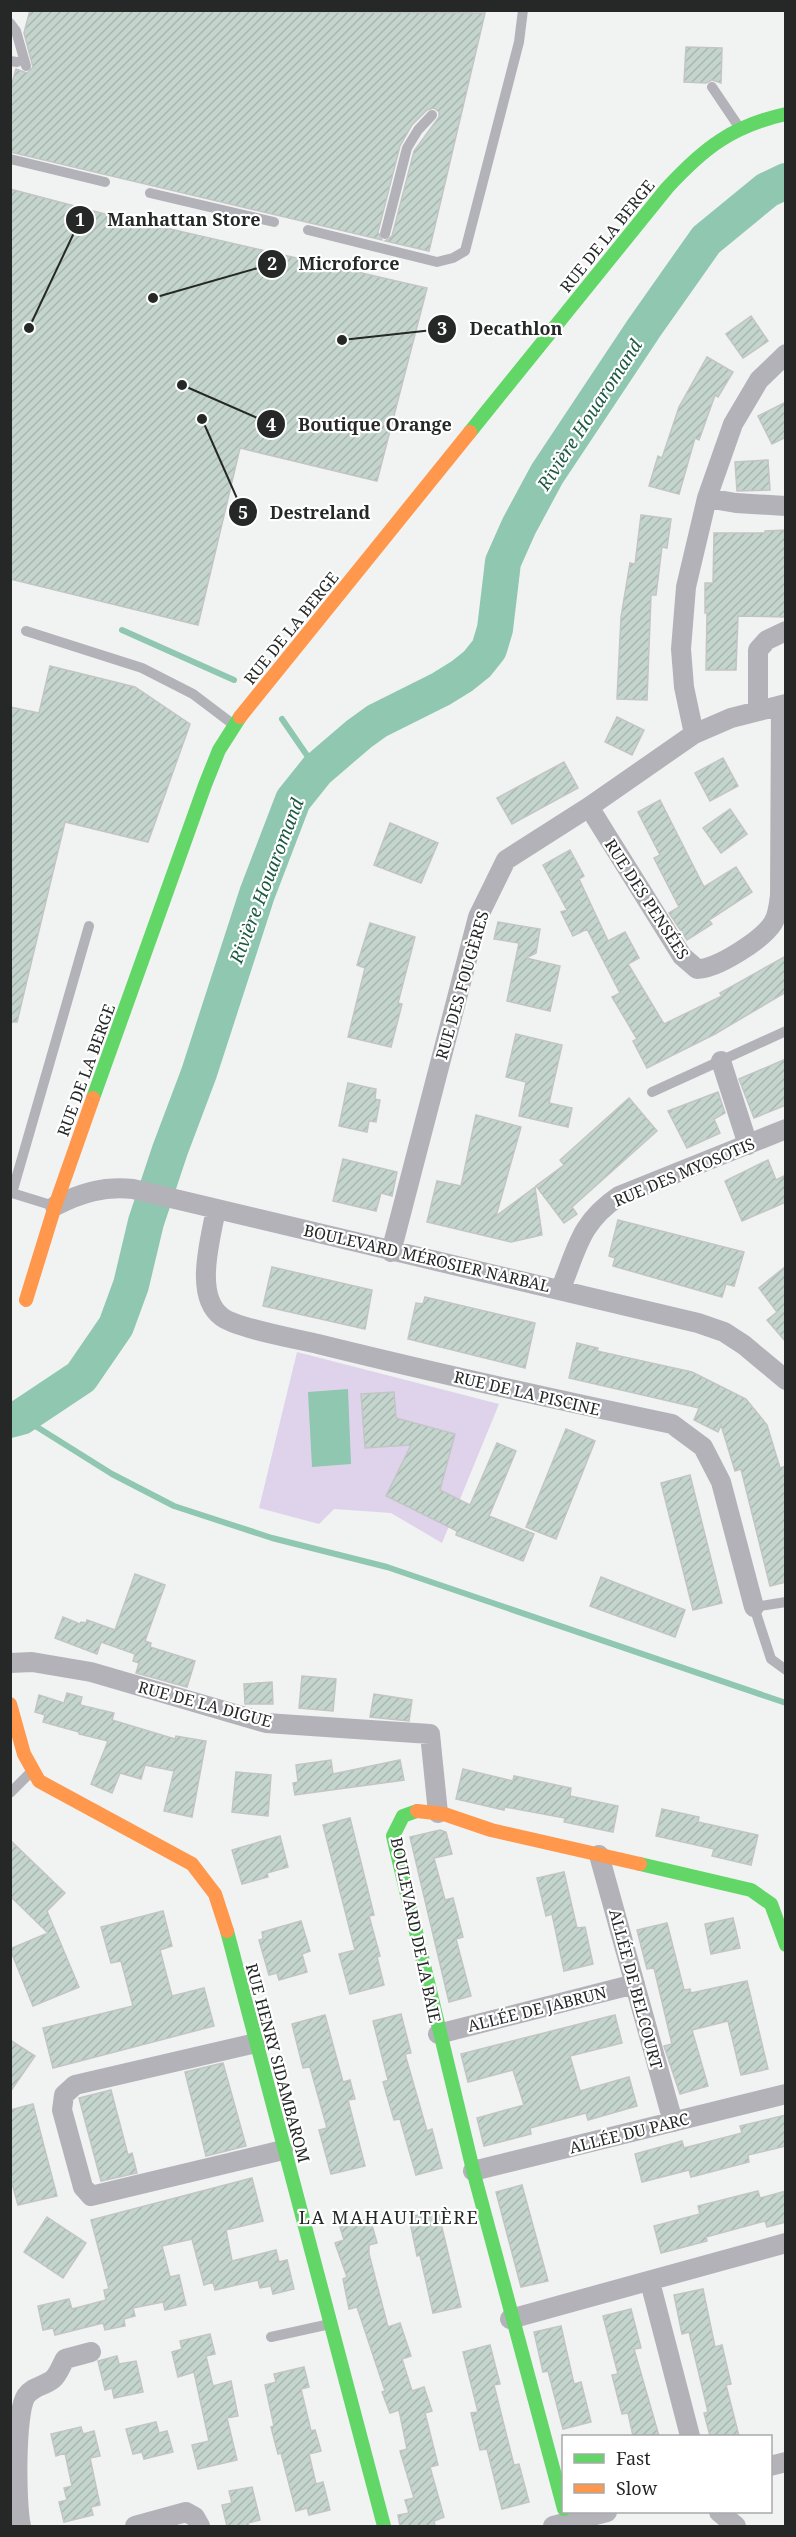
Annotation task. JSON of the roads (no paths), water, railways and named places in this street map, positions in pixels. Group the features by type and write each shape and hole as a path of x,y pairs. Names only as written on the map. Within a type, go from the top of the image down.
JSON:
{"street":[{"name":"RUE DE LA BERGE","path":"26,1300 55,1206 205,785 219,750 234,725 667,188 703,150 739,127 786,114"},
{"path":"694,734 684,687 681,649 686,587 707,498 733,424 759,380 786,354"},
{"path":"707,498 735,503 786,506"},
{"path":"758,711 758,650 767,640 786,631"},
{"name":"RUE DES FOUGÈRES","path":"391,1252 478,917 507,860 590,807 694,734 731,718 783,704"},
{"name":"RUE DES PENSÉES","path":"590,807 682,956 697,969 717,964 762,934 773,923 778,910 783,704"},
{"path":"721,1061 748,1145"},
{"name":"RUE DES MYOSOTIS","path":"561,1288 584,1229 604,1206 619,1196 786,1129"},
{"name":"BOULEVARD MÉROSIER NARBAL","path":"55,1206 96,1189 116,1187 133,1189 391,1252 561,1288 698,1323 724,1332 766,1361 786,1380"},
{"name":"RUE DE LA PISCINE","path":"216,1209 205,1279 210,1301 221,1317 246,1327 382,1360 672,1425 704,1447 721,1482 753,1608"},
{"name":"RUE DE LA DIGUE","path":"10,1663 32,1662 81,1670 266,1723 430,1734 438,1813"},
{"path":"10,1704 31,1772"},
{"name":"RUE HENRY SIDAMBAROM","path":"31,1772 46,1786 192,1864 201,1873 214,1894 220,1908 384,2526"},
{"name":"BOULEVARD DE LA BAIE","path":"562,2517 438,2034 393,1836 402,1816 414,1811 438,1813 482,1828 758,1894 771,1904 786,1944"},
{"name":"ALLÉE DE BELCOURT","path":"599,1855 673,2122"},
{"name":"ALLÉE DE JABRUN","path":"438,2034 635,1984"},
{"path":"256,2043 75,2085 64,2096 62,2110 83,2187 91,2196 283,2150"},
{"name":"ALLÉE DU PARC","path":"473,2171 786,2094"},
{"path":"510,2319 786,2243"},
{"path":"650,2282 690,2435"},
{"path":"21,2526 18,2504 20,2421 24,2400 31,2390 54,2379 65,2359 91,2352"},
{"path":"135,2526 186,2512 195,2517 200,2526"},
{"path":"562,2517 592,2513"},
{"path":"721,2513 736,2526"}],"lane":[{"path":"308,231 437,262 453,258 465,251 519,42 523,10"},
{"path":"10,23 16,32 18,63"},
{"path":"712,87 739,127"},
{"path":"386,234 407,148 418,130 432,115"},
{"path":"10,159 105,182"},
{"path":"150,193 274,222"},
{"path":"26,631 142,668 193,694 234,725"},
{"path":"55,1206 11,1195 89,926"},
{"path":"652,1092 786,1031"},
{"path":"753,1608 786,1602"},
{"name":"RUE DE LA PISCINE","path":"753,1608 771,1659 786,1670"},
{"path":"10,1793 31,1772"},
{"path":"271,2337 330,2324"}],"waterway":[{"name":"Rivière Houaromand","path":"10,1420 21,1417 81,1377 116,1326 131,1285 146,1222 170,1150 199,1073 257,894 293,800 317,770 359,734 377,721 462,676 477,664 489,649 495,629 503,562 547,474 644,328 706,240 767,190 786,181"},
{"path":"122,630 234,680"},
{"path":"282,719 317,770"},
{"path":"21,1417 112,1474 174,1506 272,1538 387,1567 786,1703"}],"place":[{"name":"Microforce","path":"153,298"},
{"name":"Manhattan Store","path":"29,328"},
{"name":"Decathlon","path":"342,340"},
{"name":"Boutique Orange","path":"182,385"},
{"name":"Destreland","path":"202,419"}],"district":[{"name":"LA MAHAULTIÈRE","path":"389,2218"}]}
